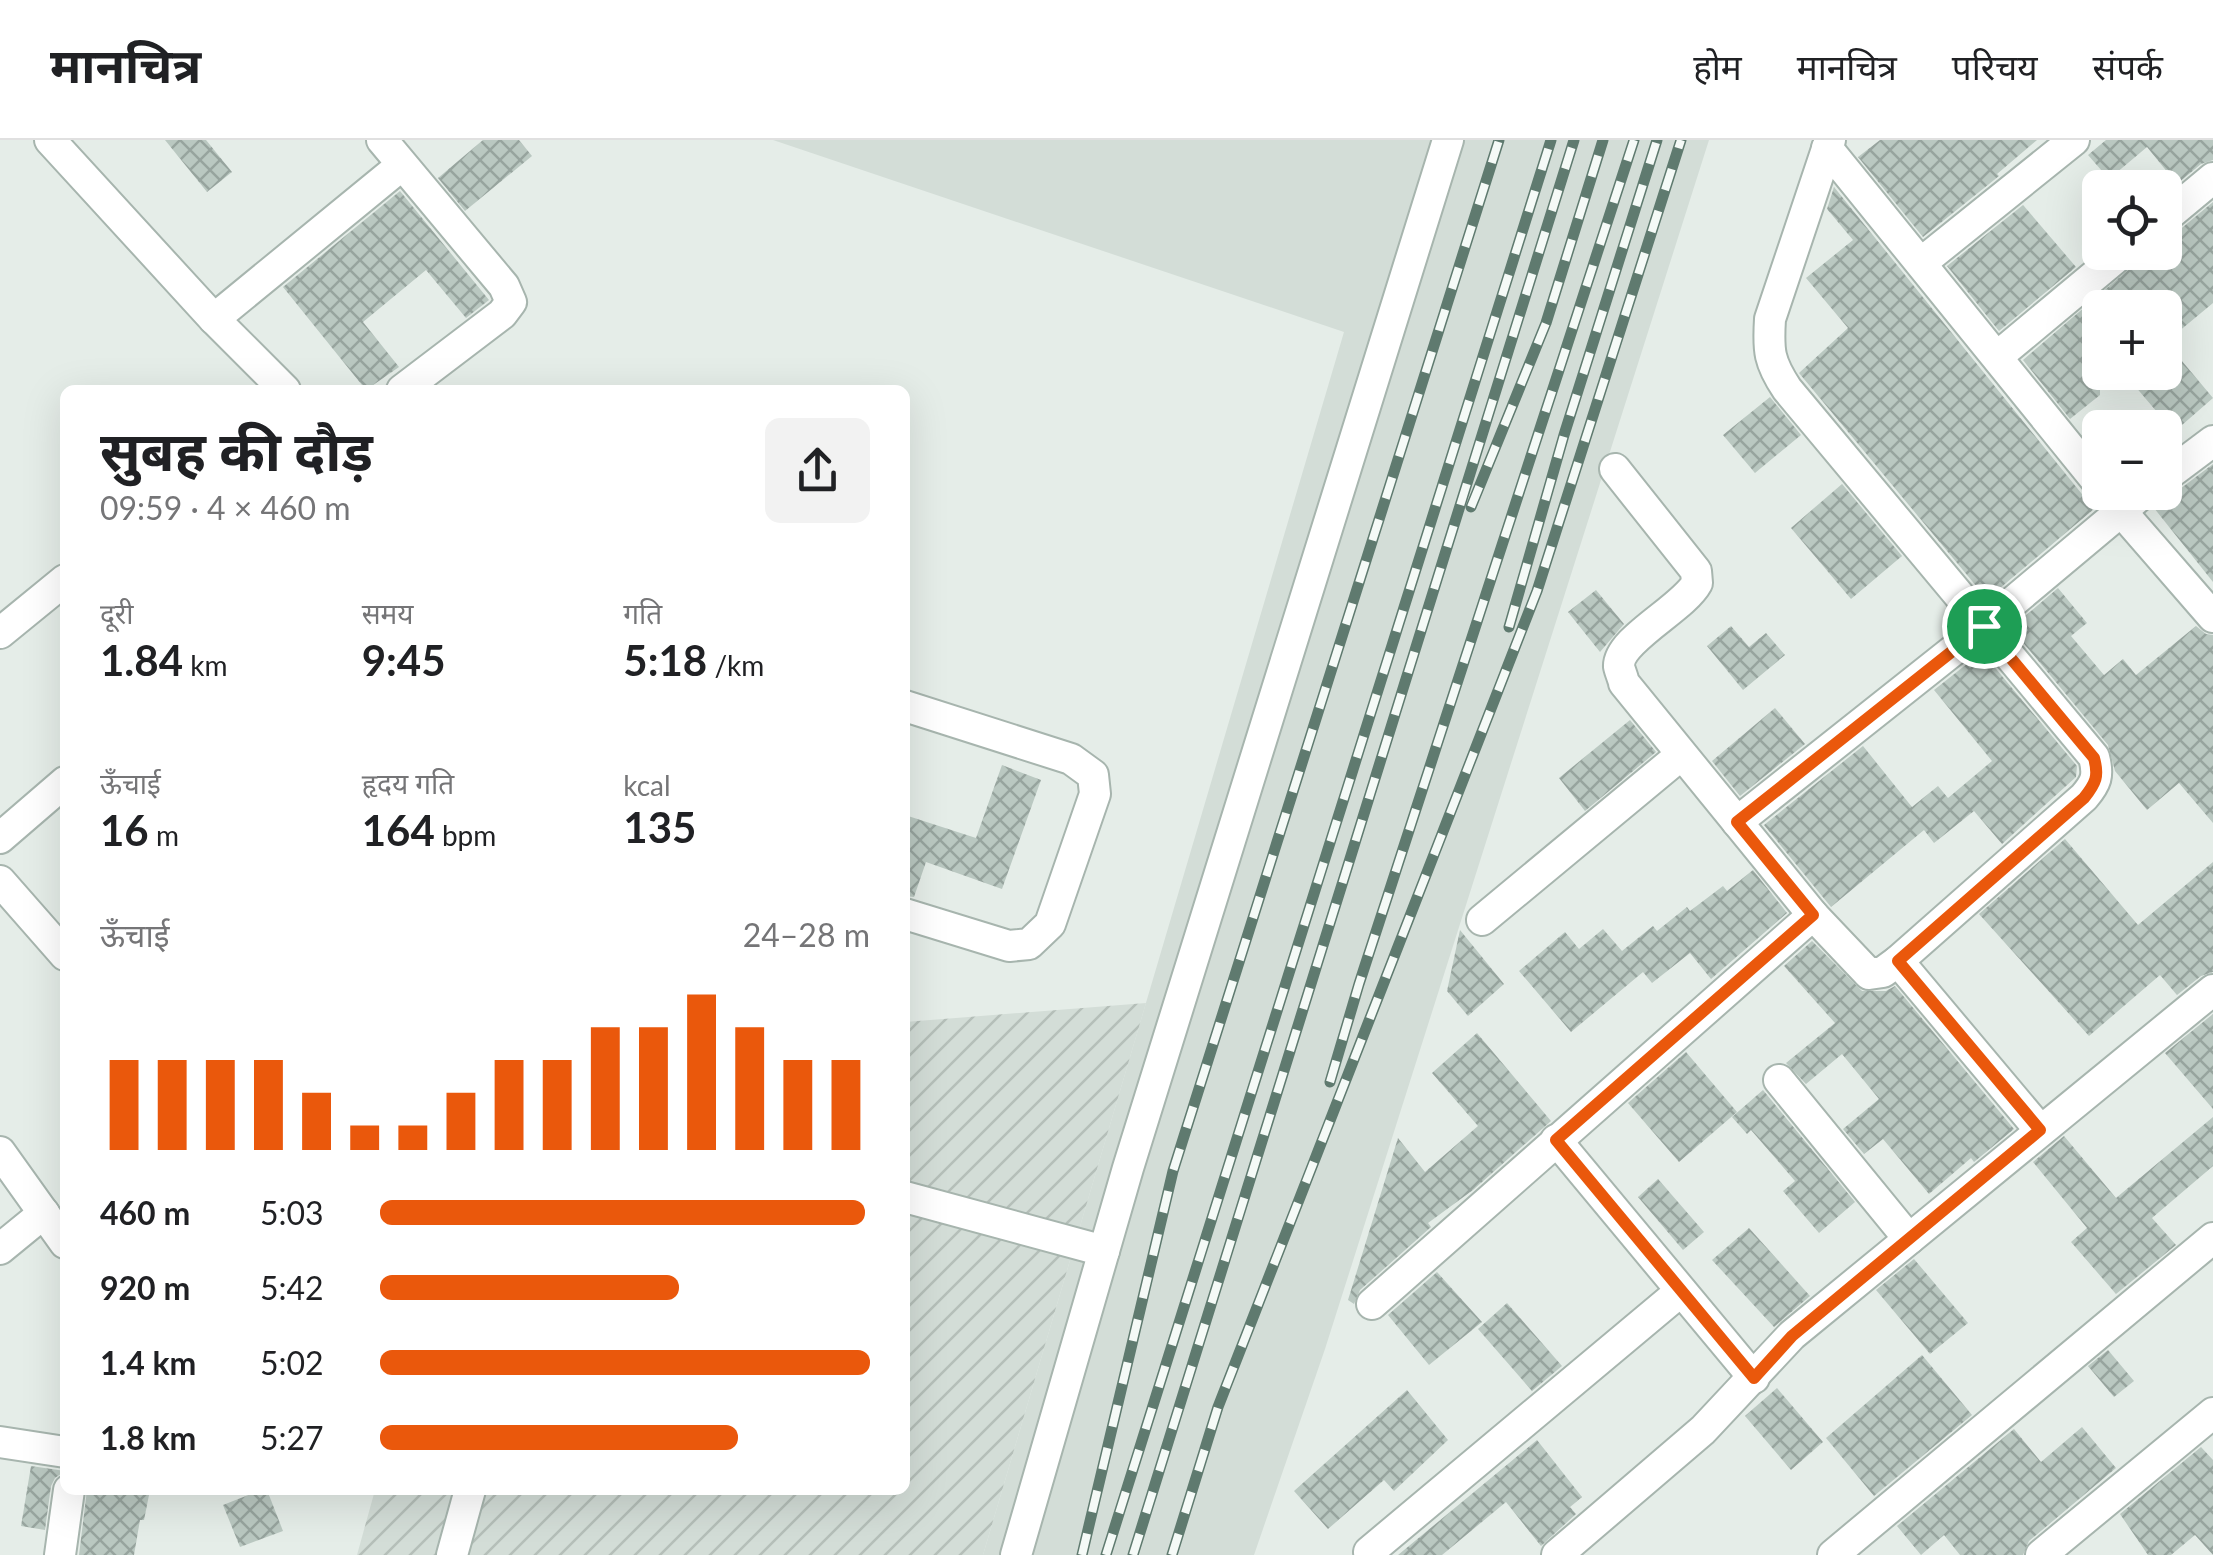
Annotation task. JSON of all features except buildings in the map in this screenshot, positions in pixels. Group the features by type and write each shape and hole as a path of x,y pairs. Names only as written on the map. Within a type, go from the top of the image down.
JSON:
{"street":[{"path":"50,140 280,385"},
{"path":"382,140 504,286 510,302 502,314 409,385"},
{"path":"1016,1555 1104,1250 1448,140"},
{"path":"1921,263 2074,140"},
{"path":"1828,144 2082,463"},
{"path":"1614,469 1696,571 1697,582 1692,592 1622,654 1618,668 1624,682 1813,915 1869,974 1883,972 1898,961 2096,784 2094,758 1772,367 1768,347 1770,319 1828,144"},
{"path":"214,319 402,165"},
{"path":"2182,204 2213,178"},
{"path":"1998,356 2101,270"},
{"path":"2182,464 2213,441"},
{"path":"1737,822 1984,626 2111,510"},
{"path":"2131,510 2213,617"},
{"path":"0,633 60,584"},
{"path":"910,708 1072,759 1094,775 1095,794 1050,924 1029,944 1009,946 910,916"},
{"path":"1482,920 1682,755"},
{"path":"0,838 60,786"},
{"path":"0,881 60,948"},
{"path":"1372,1304 1813,915"},
{"path":"1898,961 2040,1130"},
{"path":"1557,1555 1703,1430 1792,1336 2213,990"},
{"path":"1779,1080 1908,1239"},
{"path":"1556,1140 1754,1378"},
{"path":"0,1152 60,1235"},
{"path":"910,1199 1104,1250"},
{"path":"0,1249 44,1214"},
{"path":"1833,1555 2213,1238"},
{"path":"1369,1552 1681,1291"},
{"path":"2040,1555 2213,1412"},
{"path":"0,1442 60,1451"},
{"path":"60,1555 68,1495"},
{"path":"452,1555 469,1495"}],"shaded area":[{"path":"773,140 1709,140 1325,1349 1254,1555 983,1555 1344,332"},
{"path":"1146,1003 983,1555 357,1555 374,1495 910,1495 910,1022"}],"railway":[{"path":"1082,1555 1173,1171 1499,140"},
{"path":"1106,1555 1551,140"},
{"path":"1133,1555 1574,140"},
{"path":"1471,507 1546,323 1603,140"},
{"path":"1330,1082 1634,140"},
{"path":"1509,627 1564,435 1657,140"},
{"path":"1172,1555 1218,1407 1537,591 1681,140"}],"route":[{"path":"1984,626 2094,758 2096,784 1898,961 2040,1130 1792,1336 1754,1378 1556,1140 1813,915 1737,822 1984,626"}]}
